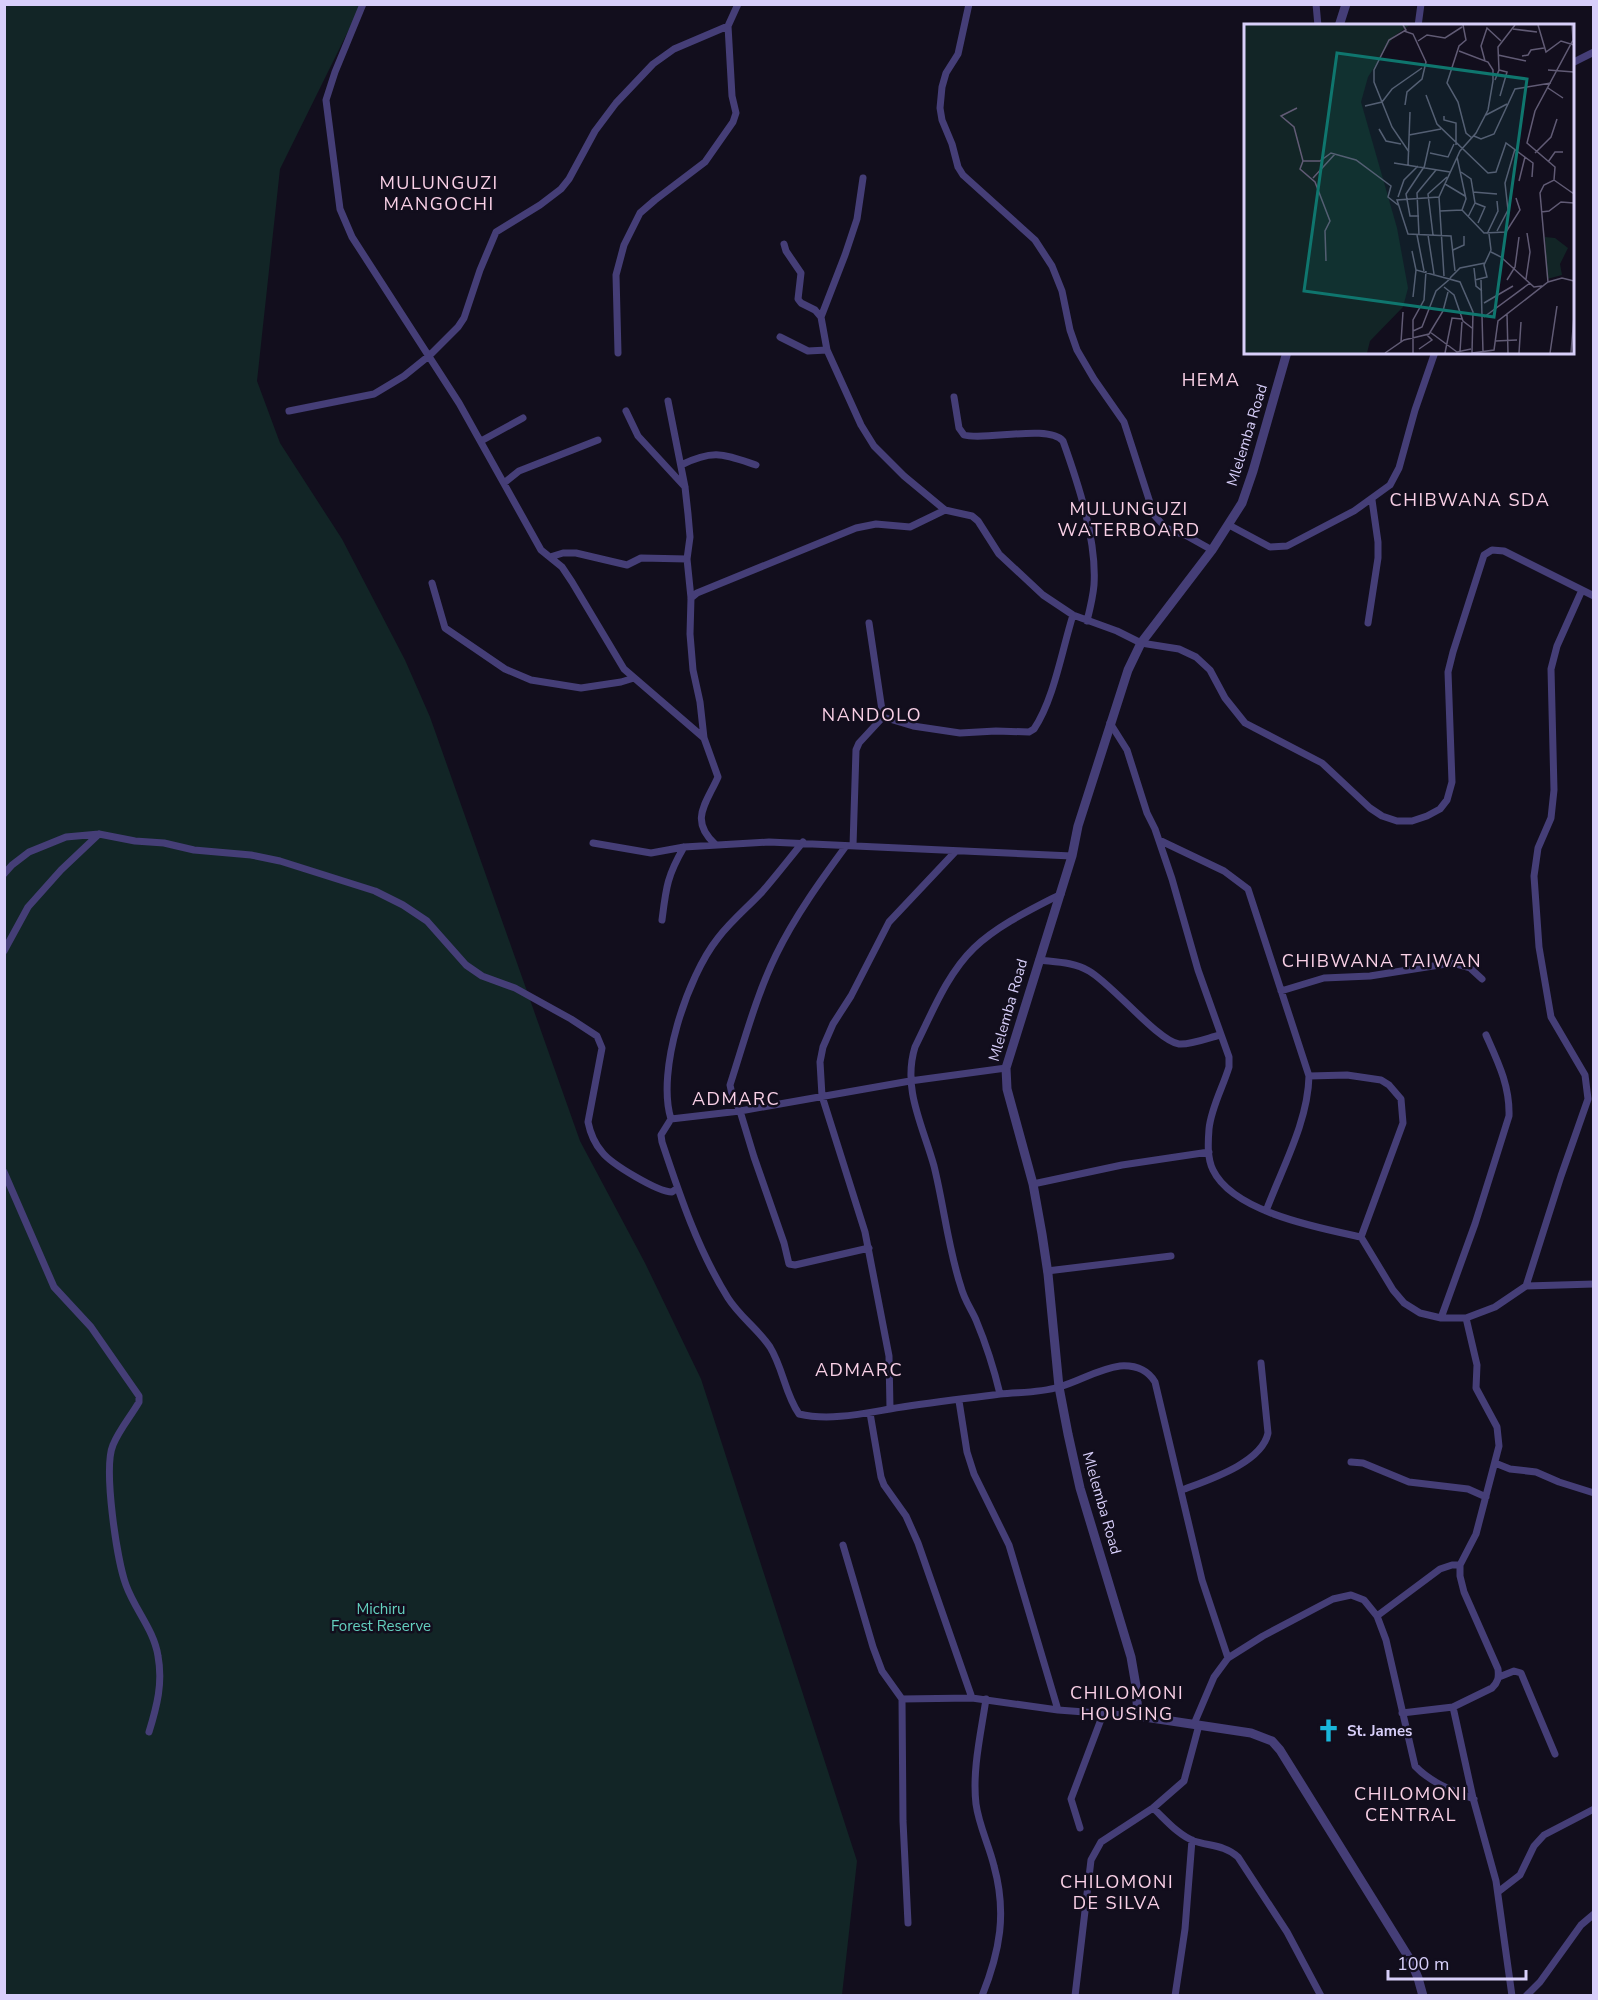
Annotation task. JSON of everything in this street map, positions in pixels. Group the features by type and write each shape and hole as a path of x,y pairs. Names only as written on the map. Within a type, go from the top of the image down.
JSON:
{"street":[{"path":"363,4 326,100 338,202 352,237 430,356 481,441 541,550 567,574 618,661 634,678 704,738"},
{"path":"618,353 616,275 624,244 640,213 705,162 733,122 736,113 732,96 728,26 738,4"},
{"path":"969,4 958,54 946,73 942,87 940,108 958,167 963,175 1035,240 1052,266 1062,291 1070,330 1077,350 1124,422 1154,514 1166,528 1187,536 1212,550"},
{"path":"1316,4 1318,24"},
{"path":"1340,24 1346,4"},
{"path":"1418,24 1421,4"},
{"path":"289,411 374,394 404,376 430,356 464,318 496,232 561,189 569,179 595,131 616,103 654,64 674,49 728,26"},
{"path":"1574,62 1593,52"},
{"path":"821,317 857,219 863,178"},
{"path":"784,244 786,251 801,273 798,299 815,310 821,317 827,350 861,425 874,446 922,493 945,510 972,516 978,521 999,554 1043,595 1073,615 1141,643 1179,649 1196,657 1210,670 1225,698 1245,723 1322,762 1370,808 1382,816 1397,821 1412,821 1440,809 1447,801 1452,782 1448,672 1484,555 1492,550 1504,551 1593,596"},
{"path":"780,337 808,351 827,350"},
{"name":"Mlelemba Road","path":"1138,1716 1137,1686 1131,1658 1080,1488 1059,1387 1047,1270 1033,1184 1007,1089 1006,1068 1061,894 1078,826 1128,670 1141,643 1212,550 1242,503 1286,354"},
{"path":"1229,525 1265,545 1281,548 1372,500 1390,485 1399,468 1415,410 1434,354"},
{"path":"954,397 959,428 964,435 1031,433 1058,436 1064,441 1085,516 1093,555 1094,585 1087,621"},
{"path":"668,401 685,487 690,537 687,559 691,598 690,634 693,670 700,702 704,738 718,777 700,814 707,837 715,844"},
{"path":"626,411 638,436 685,487"},
{"path":"481,441 523,418"},
{"path":"504,483 519,471 598,440"},
{"path":"681,465 706,456 724,454 756,465"},
{"path":"1368,623 1378,558 1372,500"},
{"path":"691,598 697,593 856,528 876,524 910,527 945,510"},
{"path":"550,557 563,553 576,553 627,565 641,558 687,559"},
{"path":"432,583 445,628 505,669 531,680 581,688 634,678"},
{"path":"1526,1286 1588,1099 1585,1075 1555,1027 1549,1011 1539,947 1534,876 1538,848 1551,818 1554,790 1551,669 1557,646 1582,590"},
{"path":"883,717 913,726 960,733 1029,732 1034,729 1053,685 1073,615"},
{"path":"869,623 883,717"},
{"path":"868,1248 795,1265 789,1264 784,1242 730,1085 764,981 786,937 824,875 849,846 856,750 859,743 883,717"},
{"path":"1110,723 1127,750 1147,813 1159,840 1198,970 1230,1062 1210,1122 1209,1152 1213,1170 1223,1185 1266,1211 1305,1225 1361,1237 1393,1290 1404,1303 1420,1313 1441,1318 1466,1318 1495,1307 1526,1286 1593,1284"},
{"path":"4,874 29,852 66,837 99,834 135,841 164,843 194,850 251,855 280,861 375,891 403,904 427,921 466,965 482,976 515,988 597,1036 602,1048 588,1122 590,1131 602,1152 626,1171 668,1192 676,1189"},
{"path":"4,951 28,907 61,870 99,834"},
{"path":"1159,840 1224,871 1248,890 1309,1076 1309,1091 1304,1114 1266,1211"},
{"path":"802,842 764,890 719,937 698,971 676,1030 670,1054 666,1096 671,1119 661,1135 676,1189 717,1279 737,1311 771,1348 790,1399 799,1414 812,1417 870,1413 1059,1387 1096,1371 1120,1366 1135,1367 1151,1375 1155,1382 1182,1490 1202,1580 1228,1658"},
{"path":"593,843 651,853 715,844 802,842 955,852 1072,856"},
{"path":"662,920 667,882 671,869 684,847"},
{"path":"890,1409 889,1356 868,1248 857,1202 822,1096 820,1062 823,1047 833,1024 851,996 889,922 955,852"},
{"path":"1000,1394 976,1320 955,1269 938,1181 916,1112 910,1080 912,1057 947,984 964,959 987,936 1061,894"},
{"path":"1039,960 1075,965 1091,972 1149,1024 1172,1041 1180,1044 1220,1035"},
{"path":"1281,991 1324,978 1370,976 1452,963 1466,966 1482,979"},
{"path":"1441,1318 1475,1224 1509,1116 1510,1103 1505,1078 1486,1035"},
{"path":"671,1119 740,1111 910,1080 1006,1068"},
{"path":"1309,1076 1347,1075 1381,1080 1389,1085 1401,1099 1403,1123 1361,1237"},
{"path":"1033,1184 1122,1165 1209,1152"},
{"path":"4,1172 54,1287 90,1327 139,1396 139,1402 112,1446 110,1456 120,1564 134,1604 145,1621 158,1657 160,1689 148,1732"},
{"path":"1047,1270 1171,1256"},
{"path":"1402,1713 1453,1707 1492,1688 1499,1677 1498,1669 1464,1592 1460,1576 1460,1565 1474,1541 1499,1446 1499,1435 1476,1388 1477,1365 1466,1318"},
{"path":"1182,1490 1250,1459 1266,1440 1268,1432 1261,1364"},
{"path":"959,1401 967,1452 974,1474 1009,1545 1058,1710"},
{"path":"870,1413 881,1477 906,1516 918,1543 972,1698"},
{"path":"1351,1462 1363,1463 1409,1482 1468,1489 1486,1497"},
{"path":"1495,1463 1510,1469 1536,1472 1593,1493"},
{"path":"843,1545 877,1658 887,1678 902,1699 903,1821 908,1923"},
{"path":"1377,1616 1430,1575 1447,1566 1460,1565"},
{"path":"1075,1995 1091,1860 1095,1851 1108,1836 1153,1808 1184,1781 1196,1725 1214,1677 1228,1658 1332,1599 1342,1595 1359,1596 1377,1616 1389,1650 1415,1766 1425,1776 1474,1799"},
{"path":"1499,1677 1514,1671 1521,1673 1555,1754"},
{"path":"902,1699 972,1698 1058,1710 1138,1716 1251,1733 1272,1742 1280,1750 1411,1961 1423,1995"},
{"path":"982,1995 997,1954 1001,1924 995,1867 976,1802 978,1748 986,1700"},
{"path":"1453,1707 1498,1892 1512,1995"},
{"path":"1080,1828 1071,1799 1103,1714"},
{"path":"1153,1808 1173,1827 1192,1840 1227,1848 1245,1865 1295,1946 1320,1995"},
{"path":"1498,1892 1520,1875 1534,1846 1544,1835 1593,1809"},
{"path":"1175,1995 1185,1929 1192,1840"},
{"path":"1526,1995 1540,1982 1581,1925 1593,1914"}],"green space":[{"name":"Michiru Forest Reserve","path":"5,5 361,5 280,169 257,381 280,443 342,539 405,660 430,717 580,1141 645,1263 701,1379 857,1861 842,1995 5,1996"}],"place":[{"name":"St. James","path":"1329,1731"}],"district":[{"name":"MULUNGUZI MANGOCHI","path":"439,193"},
{"name":"HEMA","path":"1211,380"},
{"name":"CHIBWANA SDA","path":"1470,500"},
{"name":"MULUNGUZI WATERBOARD","path":"1129,519"},
{"name":"NANDOLO","path":"872,715"},
{"name":"CHIBWANA TAIWAN","path":"1382,961"},
{"name":"ADMARC","path":"736,1099"},
{"name":"ADMARC","path":"859,1370"},
{"name":"CHILOMONI HOUSING","path":"1127,1703"},
{"name":"CHILOMONI CENTRAL","path":"1411,1804"},
{"name":"CHILOMONI DE SILVA","path":"1117,1892"}]}
